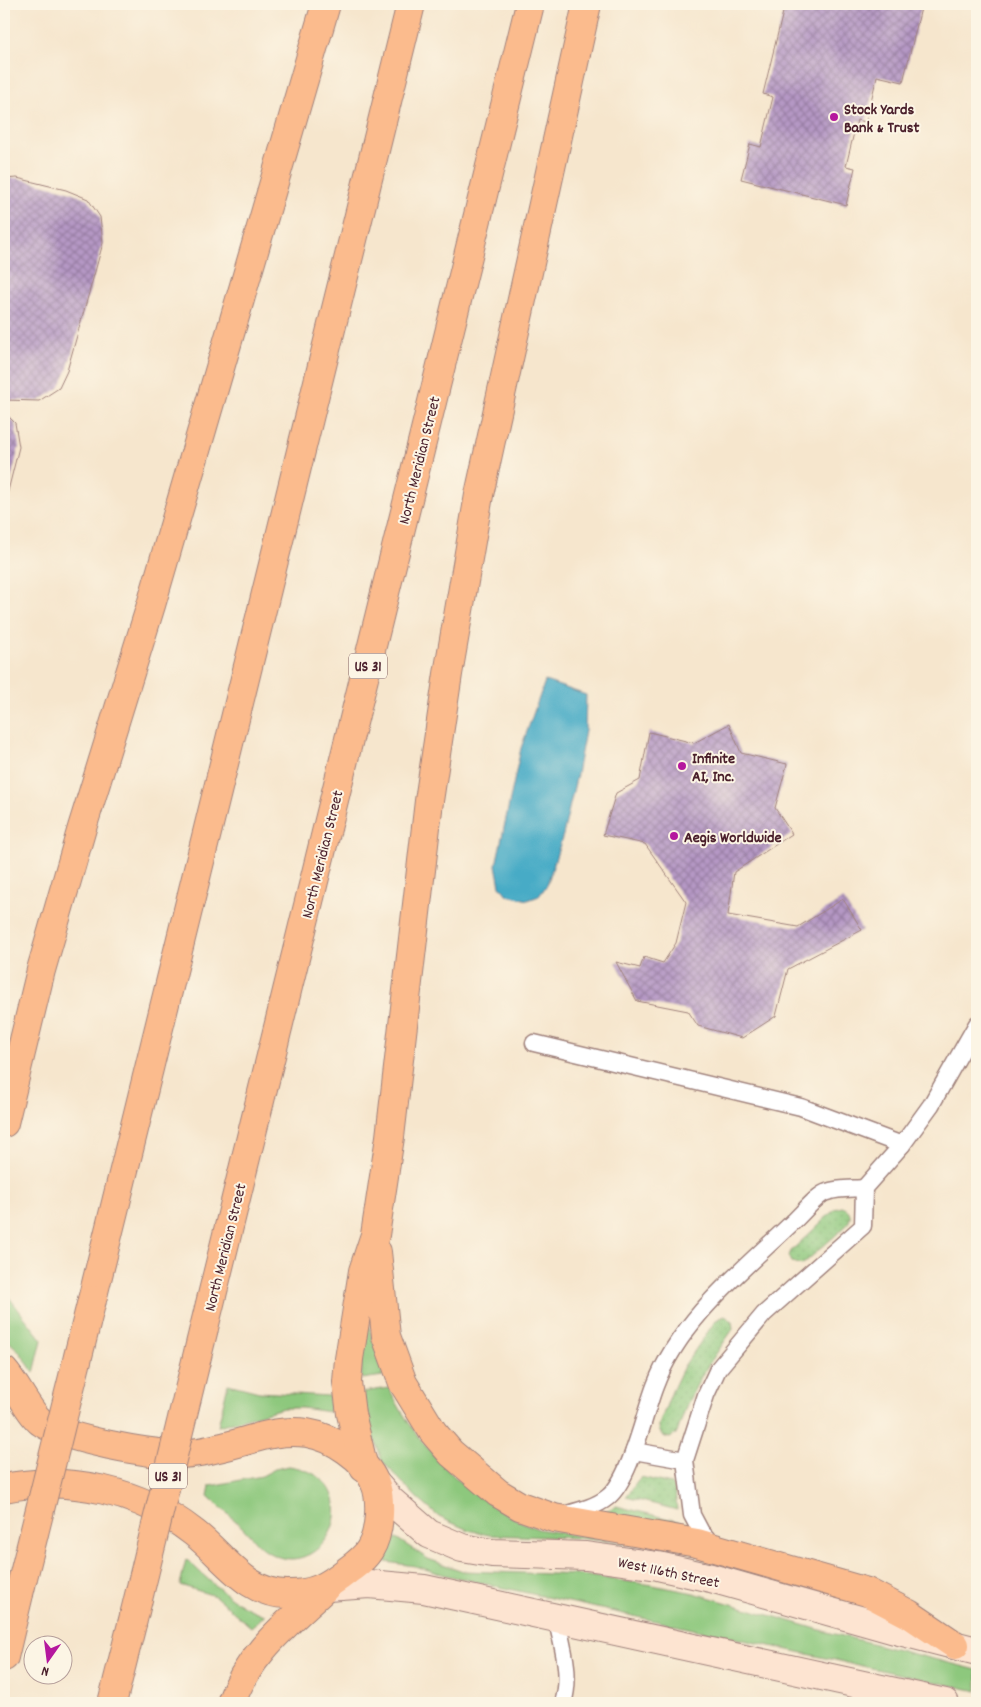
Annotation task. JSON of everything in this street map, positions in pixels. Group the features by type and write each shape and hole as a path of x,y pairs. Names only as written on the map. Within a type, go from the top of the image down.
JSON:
{"main road":[{"path":"4,1123 44,960 154,596 326,4"},
{"path":"4,1657 411,4"},
{"name":"North Meridian Street","path":"112,1703 530,4"},
{"path":"231,1703 242,1674 257,1654 326,1587 366,1555 375,1540 379,1522 370,1476 351,1414 347,1382 363,1271 375,1235 390,1137 429,801 466,559 587,4"},
{"path":"375,1235 386,1336 397,1369 416,1406 439,1439 474,1474 520,1506 554,1518 673,1538 867,1592 909,1614 966,1648"},
{"path":"4,1371 39,1421 50,1428 133,1448 182,1454 217,1449 278,1433 301,1432 319,1436 340,1446 370,1476"},
{"name":"West 116th Street","path":"370,1476 390,1500 429,1534 462,1548 492,1553 586,1556 658,1566 711,1578 966,1648"},
{"path":"4,1488 43,1483 122,1495 147,1503 185,1526 241,1577 268,1591 288,1594 326,1587 369,1584 406,1586 556,1617 945,1703"}],"lane":[{"path":"717,1549 701,1532 692,1515 684,1460 706,1395 718,1369 764,1314 863,1226 864,1188 902,1145 931,1105 977,1024"},
{"path":"534,1043 801,1107 902,1145"},
{"path":"554,1518 587,1508 609,1496 618,1485 634,1451 655,1384 669,1357 693,1322 728,1284 825,1192 864,1188"},
{"path":"634,1451 684,1460"},
{"path":"556,1617 566,1665 567,1686 563,1703"}],"green space":[{"path":"842,1207 848,1210 850,1215 846,1226 802,1265 792,1262 789,1256 791,1251 835,1209"},
{"path":"4,1291 42,1340 34,1373 19,1351 4,1337"},
{"path":"725,1316 732,1321 733,1329 703,1373 687,1404 677,1433 670,1438 663,1436 659,1425 684,1366 716,1320"},
{"path":"368,1323 383,1376 362,1379 361,1355"},
{"path":"228,1384 259,1392 329,1396 329,1412 302,1408 283,1408 218,1426"},
{"path":"389,1388 416,1433 432,1453 470,1490 491,1505 538,1529 635,1545 577,1538 489,1535 468,1530 439,1517 416,1497 382,1461 367,1416 363,1392"},
{"path":"289,1466 315,1475 330,1490 336,1509 332,1528 322,1544 307,1556 287,1559 263,1549 208,1496 210,1486 262,1476 275,1469"},
{"path":"641,1477 671,1484 675,1490 677,1510 626,1497"},
{"path":"616,1506 682,1522 686,1528 602,1513"},
{"path":"396,1538 428,1559 463,1571 581,1575 694,1593 827,1632 977,1670 977,1691 445,1575 415,1566 386,1562 393,1539"},
{"path":"186,1559 232,1599 253,1611 265,1615 251,1627 215,1596 180,1585"}],"water":[{"path":"545,681 586,695 585,731 563,835 547,885 539,896 528,900 507,895 500,886 496,865 521,748"}],"building":[{"path":"785,4 922,4 903,82 877,76 866,122 857,120 846,166 855,168 846,205 741,179 750,144 761,147 773,97 763,94"},
{"path":"17,178 66,190 88,199 100,217 103,243 67,371 59,388 39,401 4,400 4,179"},
{"path":"4,412 15,423 19,447 4,507"},
{"path":"729,724 741,753 787,764 775,808 792,834 734,872 728,915 798,927 843,899 862,930 788,969 776,1016 742,1038 698,1026 688,1011 637,1001 616,962 640,968 644,957 663,963 676,943 686,902 645,844 603,835 616,793 640,780 649,732 694,743"}],"place":[{"name":"Stock Yards Bank & Trust","path":"834,117"},
{"name":"Infinite AI, Inc.","path":"682,766"},
{"name":"Aegis Worldwide","path":"674,836"}]}
